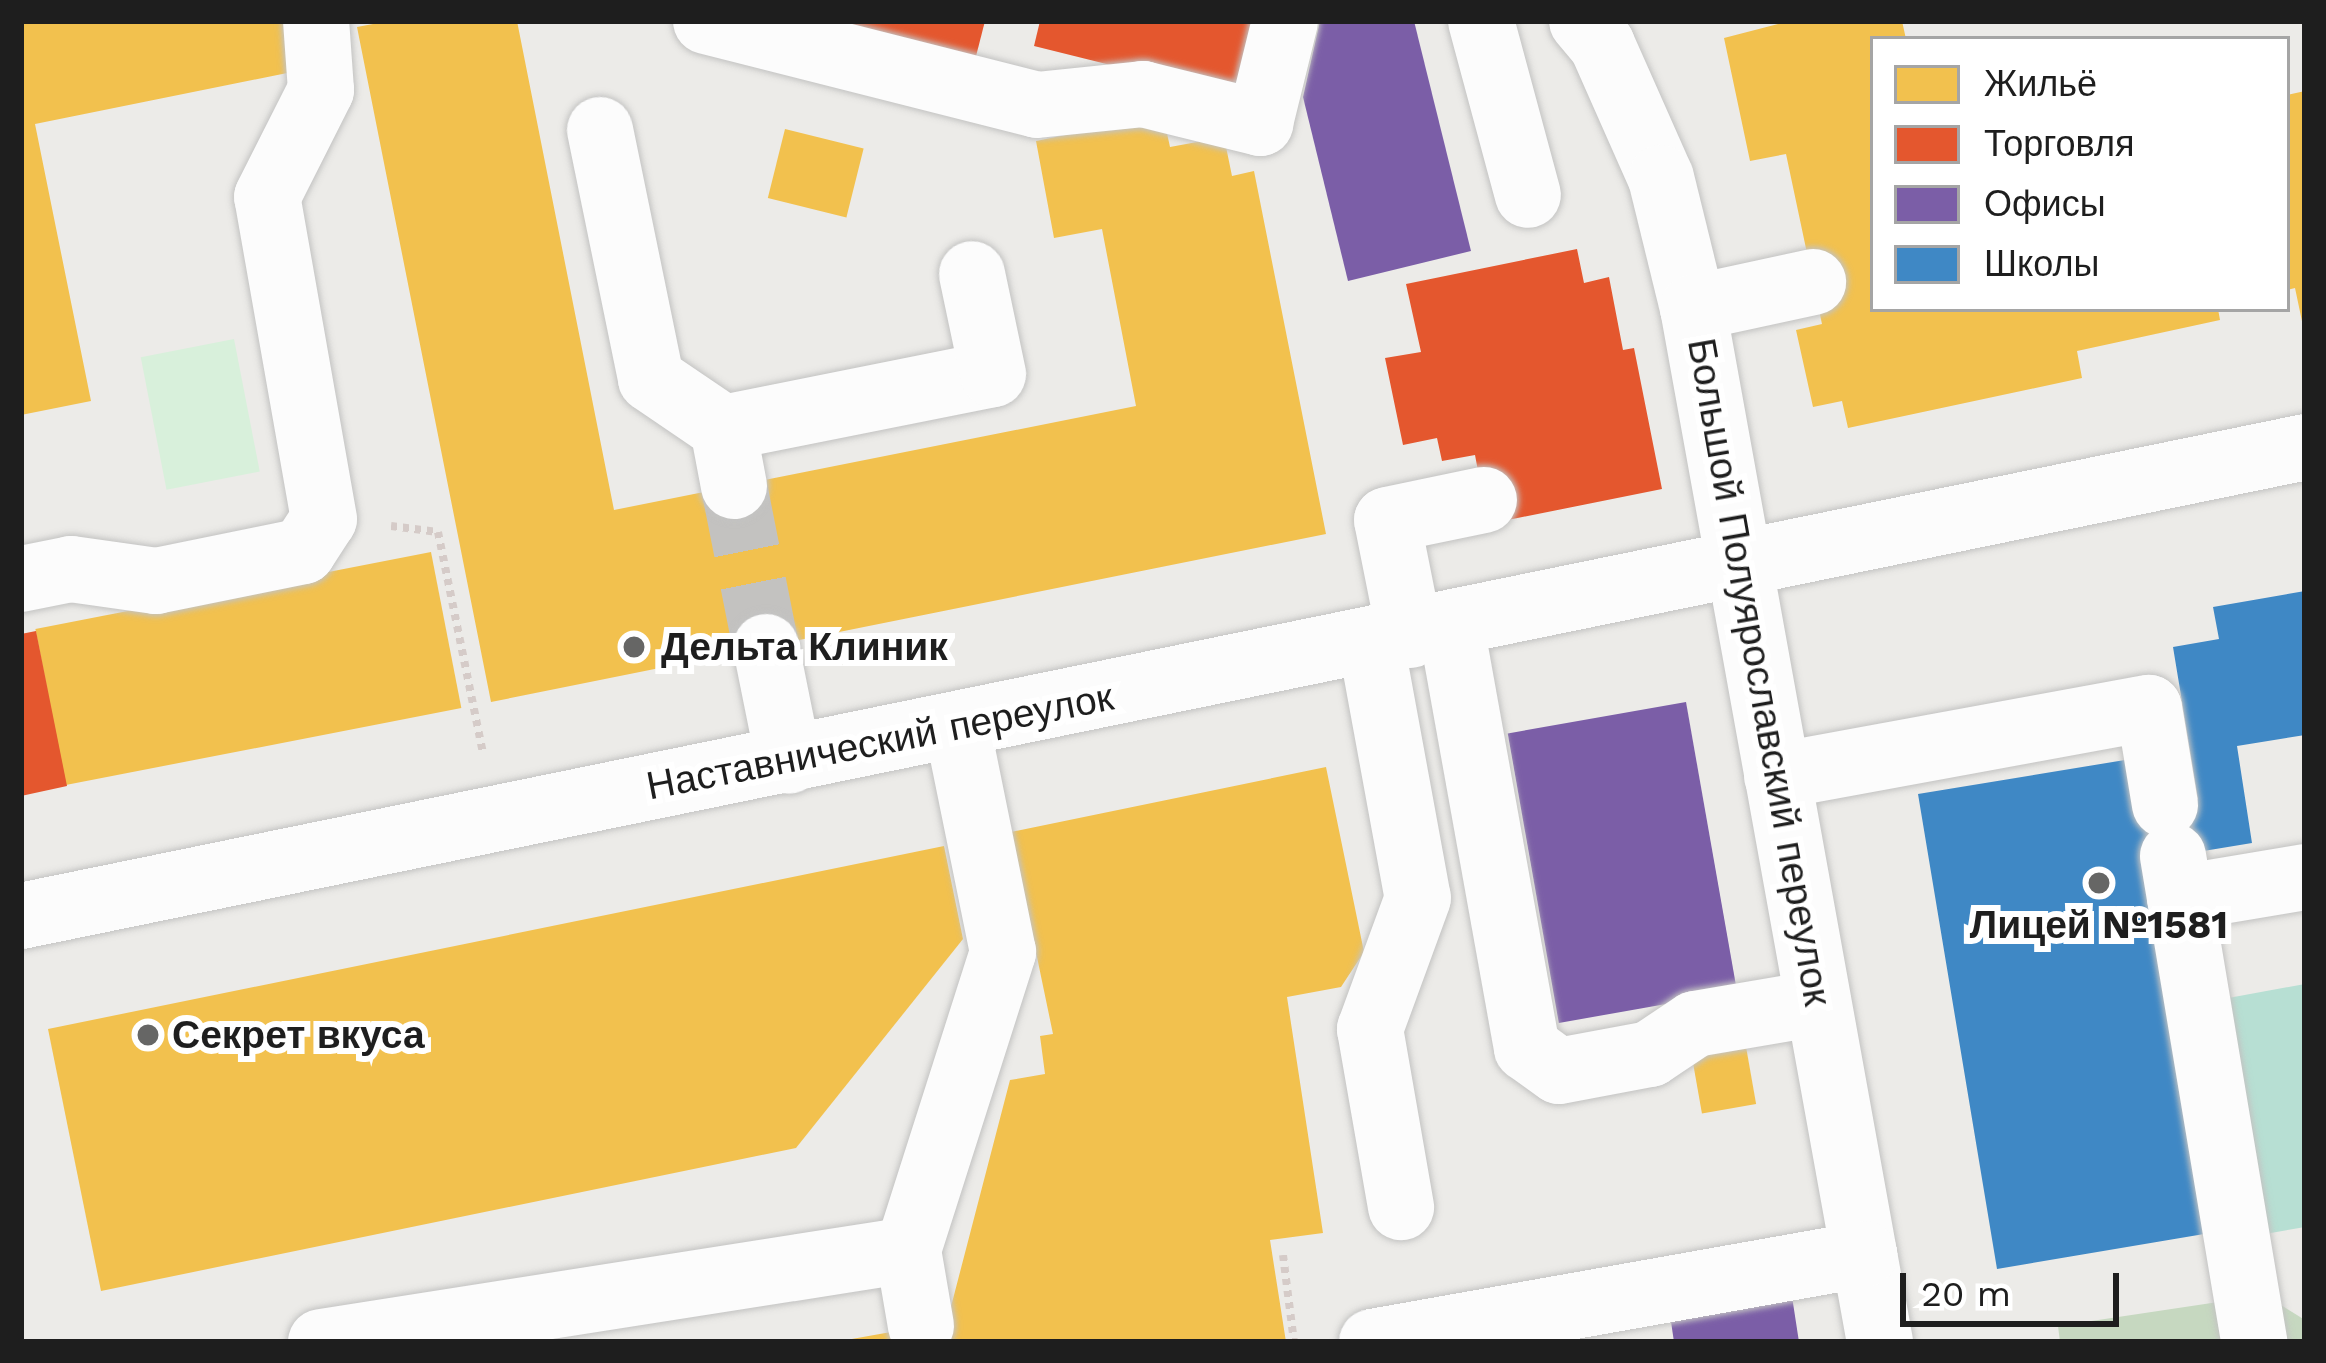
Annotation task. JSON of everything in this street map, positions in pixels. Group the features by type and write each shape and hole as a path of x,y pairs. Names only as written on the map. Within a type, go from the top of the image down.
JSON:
{"street":[{"path":"21,579 70,569 156,581 304,551 324,519 267,197 321,90 316,21"},
{"path":"706,21 1037,105 1143,94 1260,123 1285,21"},
{"path":"1481,21 1528,195"},
{"name":"Большой Полуярославский переулок","path":"1582,21 1602,45 1661,178 1694,308 1880,1342"},
{"path":"600,130 651,379 728,457 993,374 972,274"},
{"path":"1694,308 1814,282"},
{"name":"Наставнический переулок","path":"21,916 1738,568 2305,447"},
{"path":"1484,500 1387,520 1411,635 1526,1048 1559,1071 1650,1054 1695,1024 1818,1003"},
{"path":"1401,1207 1370,1029 1418,898 1411,635"},
{"path":"766,647 789,761"},
{"path":"1777,776 2149,708 2254,1342"},
{"path":"921,1326 908,1250 1003,952 957,726"},
{"path":"2172,853 2305,878"},
{"path":"321,1342 908,1250"},
{"path":"1372,1342 1864,1254"}],"path":[{"path":"324,519 438,532 483,754"},
{"path":"1283,1255 1294,1342"}],"green space":[{"path":"234,339 260,472 167,490 141,357"},
{"path":"2305,984 2305,1227 2265,1234 2223,999"},
{"path":"2265,1295 2305,1320 2305,1342 2060,1342 2058,1326"}],"building: Жильё":[{"path":"21,21 287,21 297,71 35,124 91,401 21,415"},
{"path":"389,21 517,21 614,510 1136,406 1102,229 1054,238 1036,141 1163,115 1170,147 1224,137 1232,176 1254,171 1326,534 491,702 357,27"},
{"path":"1790,21 1902,21 1905,36 1870,36 1870,312 2219,312 2220,320 2077,351 2082,378 1848,428 1842,401 1813,407 1796,330 1822,324 1786,154 1750,161 1724,38"},
{"path":"2305,91 2303,326 2295,288 2290,289 2290,94"},
{"path":"785,129 864,149 846,217 768,198"},
{"path":"431,552 461,708 66,785 35,629"},
{"path":"1326,767 1364,952 1341,987 1287,997 1323,1233 1270,1240 1286,1342 835,1342 947,1322 1010,1080 1045,1074 1040,1036 1053,1034 1011,832"},
{"path":"944,846 963,939 796,1148 101,1291 48,1029"},
{"path":"1745,1041 1756,1104 1702,1114 1691,1051"}],"building: Торговля":[{"path":"809,21 985,21 974,64"},
{"path":"1040,21 1254,21 1235,96 1034,46"},
{"path":"1577,249 1584,283 1609,277 1623,350 1634,348 1662,489 1488,524 1475,455 1442,461 1437,438 1403,445 1385,358 1421,352 1406,284"},
{"path":"36,631 67,786 21,796 21,634"}],"building: Офисы":[{"path":"1320,21 1414,21 1471,251 1348,281 1303,97"},
{"path":"1686,702 1737,992 1559,1023 1508,733"},
{"path":"1791,1290 1799,1342 1674,1342 1669,1308"}],"building: Школы":[{"path":"2305,591 2305,735 2237,746 2252,843 2149,860 2210,1233 1997,1269 1918,794 2131,759 2140,809 2198,799 2173,647 2219,639 2213,607"}],"tunnel":[{"path":"734,486 766,647"}],"place":[{"name":"Дельта Клиник","path":"634,647"},
{"name":"Лицей №1581","path":"2099,883"},
{"name":"Секрет вкуса","path":"148,1035"}]}
